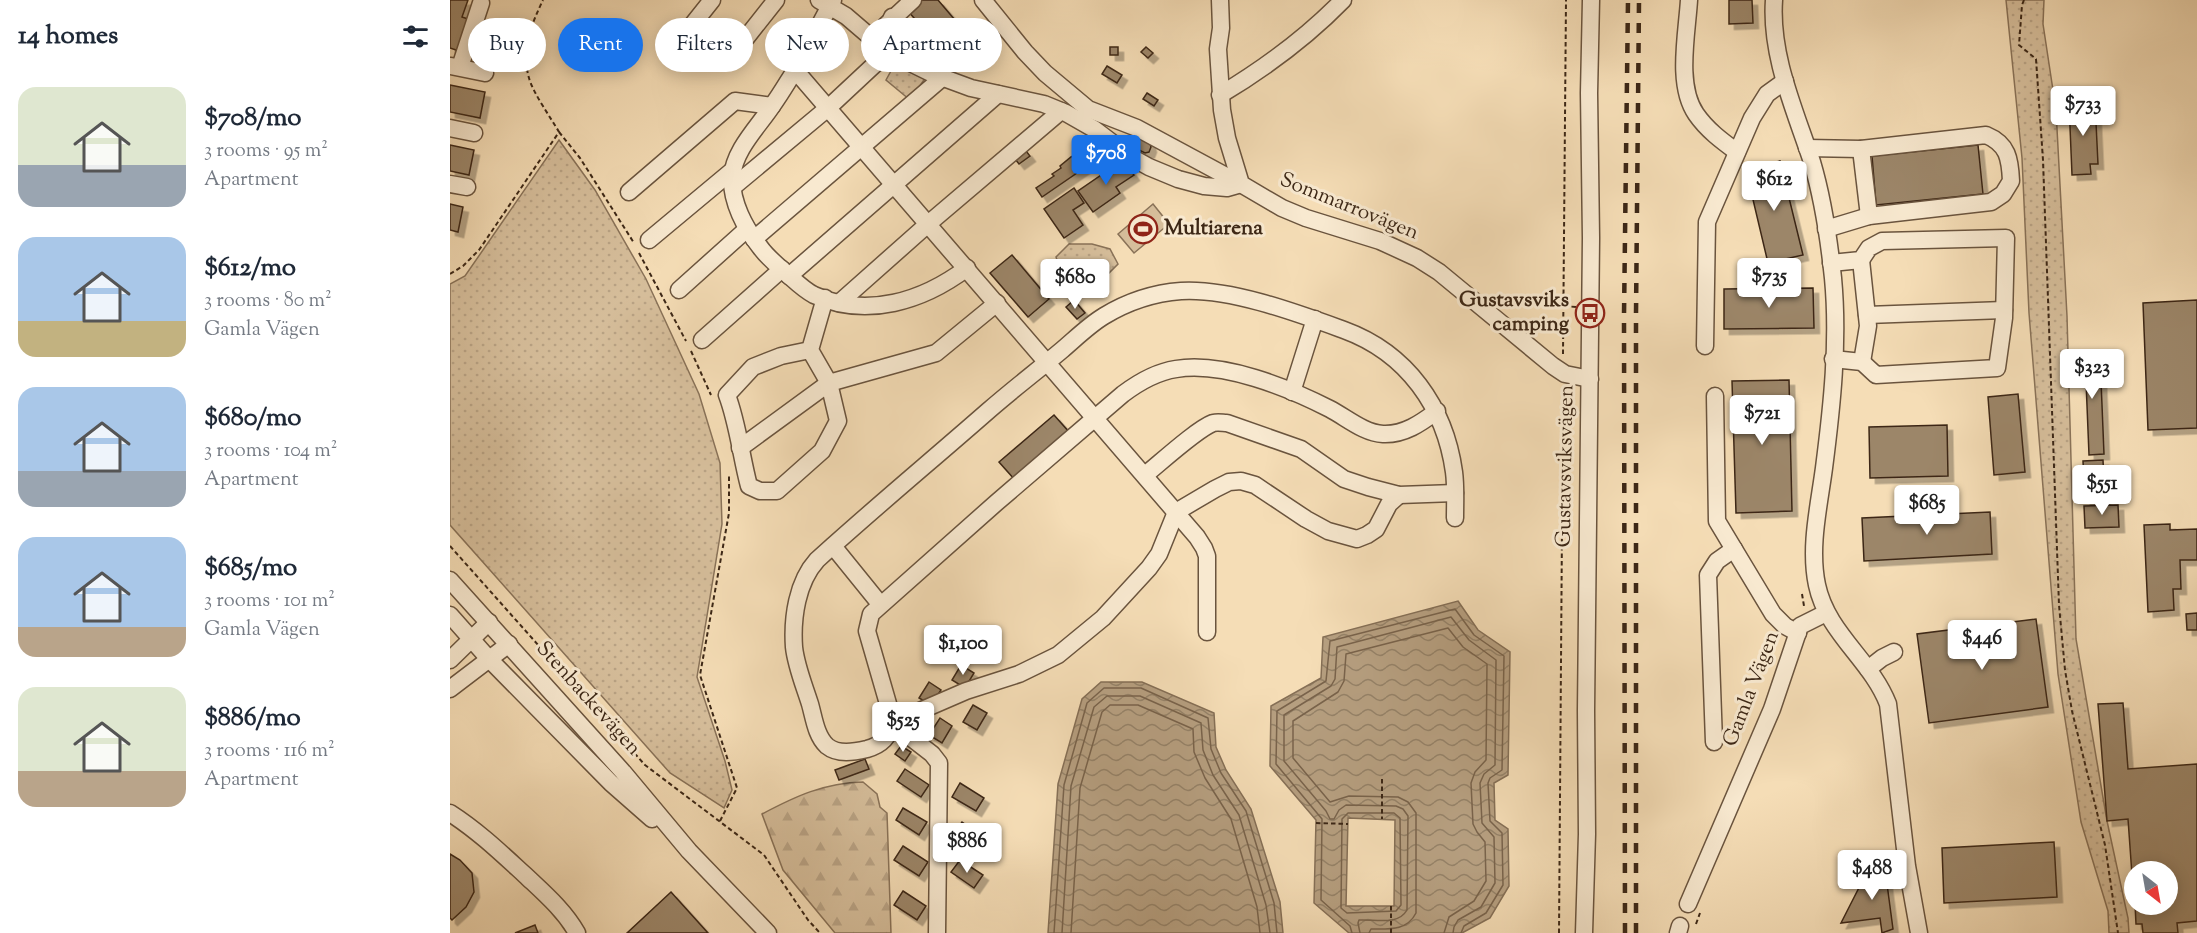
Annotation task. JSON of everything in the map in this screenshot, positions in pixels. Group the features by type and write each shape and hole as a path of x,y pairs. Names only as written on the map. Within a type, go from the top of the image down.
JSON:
{"street":[{"path":"698,18 712,0"},
{"path":"753,29 776,0"},
{"path":"891,18 913,0"},
{"name":"Sommarrovägen","path":"983,0 1025,52 1073,98 1088,109 1126,124 1282,208 1306,218 1380,241 1417,258 1563,373 1590,379"},
{"path":"930,72 942,78 998,94 1030,100 1061,111 1115,143 1131,157 1149,167 1178,179 1204,186 1227,188 1241,184 1227,138 1220,95 1218,49 1221,28 1220,0"},
{"path":"1220,95 1296,44 1318,26 1342,0"},
{"name":"Gustavsviksvägen","path":"1584,933 1587,834 1591,0"},
{"path":"1689,0 1684,81 1688,97 1696,114 1712,132 1737,152"},
{"path":"1774,0 1773,31 1785,81 1819,190 1831,263 1835,310 1825,458 1813,559 1819,594 1826,613 1841,637 1879,684 1888,704 1907,866 1918,933"},
{"path":"819,18 827,2 861,29"},
{"path":"481,3 455,66 485,73"},
{"path":"649,240 828,108 861,70"},
{"path":"794,72 735,162 733,179 738,206 751,234 765,254 813,294 832,301 863,307 902,302 932,291 967,268"},
{"path":"797,72 998,303 1197,537 1207,556 1207,632"},
{"path":"679,290 861,147 942,78"},
{"path":"1705,346 1707,222 1752,118 1767,94 1785,81"},
{"path":"702,340 895,186 998,94"},
{"path":"629,192 735,101 772,106"},
{"path":"810,350 832,301 928,224 1061,111"},
{"path":"1115,143 1126,124"},
{"path":"450,128 474,133"},
{"path":"1806,148 1861,149 1986,135 1998,140 2007,152 2011,181 2003,194 1991,202 1869,216 1826,229"},
{"path":"1861,149 1869,216"},
{"path":"1833,359 1862,362 1876,375 1997,368 2004,310 2006,238 1882,241 1869,248 1861,260 1868,326 1862,362"},
{"path":"1831,263 1861,260"},
{"path":"1437,411 1411,428 1396,433 1373,433 1332,410 1292,392 1238,374 1214,370 1176,369 1141,381 871,614 867,622 867,631 892,723 891,732 882,742 872,748 855,752 840,752 829,747 818,730 797,664 794,630 799,595 809,569 832,546 1047,361 1102,317 1125,304 1144,298 1180,291 1236,297 1315,319 1357,334 1377,345 1413,375 1437,411 1451,452 1455,518"},
{"path":"740,448 829,383 936,353 998,303"},
{"path":"1867,315 2004,310"},
{"path":"1292,392 1315,319"},
{"path":"810,350 829,383 838,421 822,452 777,491 760,490 749,486 735,417 727,395 753,367 782,356 810,350"},
{"path":"1715,396 1717,521 1773,614 1785,626 1798,633"},
{"path":"1145,475 1198,433 1212,423 1219,422 1301,449 1344,479 1399,495 1455,493"},
{"path":"892,723 966,691 1020,675 1058,656 1103,618 1149,568 1162,546 1176,512 1229,482 1241,481 1255,485 1328,531 1357,539 1367,536 1376,529 1389,504 1399,495"},
{"path":"832,546 880,604"},
{"path":"1714,742 1708,575 1717,561 1734,549"},
{"name":"Stenbackevägen","path":"450,580 623,771 689,851 768,933"},
{"name":"Gamla Vägen","path":"1688,904 1772,709 1800,626 1826,613"},
{"name":"Stenbackevägen","path":"450,615 489,659 611,783 689,851"},
{"path":"450,660 489,622"},
{"path":"450,689 509,644"},
{"path":"1868,669 1882,657 1894,652"},
{"path":"892,723 932,754 939,764 938,933"},
{"path":"450,813 479,833 537,886 563,911 578,933"}],"path":[{"path":"543,0 529,30 526,45 529,80 559,132 580,159 637,249 694,357 711,396"},
{"path":"1559,933 1566,0"},
{"path":"2024,0 2019,45 2036,58 2043,160 2059,605 2065,670 2072,711 2105,845 2118,933"},
{"path":"450,274 463,266 478,250 559,132"},
{"path":"1564,306 1576,307"},
{"path":"720,821 737,788 700,675 729,513 729,468"},
{"path":"450,546 645,765 764,855 819,933"},
{"path":"1382,779 1382,819"},
{"path":"1316,823 1348,824"},
{"path":"1390,933 1391,906"}],"green space":[{"path":"2006,0 2044,0 2043,24 2056,110 2067,316 2076,639 2129,933 2109,933 2108,911 2081,822 2058,674 2029,313 2022,158"},
{"path":"890,72 916,72 926,77 910,100 886,80"},
{"path":"559,140 595,190 646,279 699,394 720,463 722,524 697,677 725,761 732,790 724,808 670,773 450,525 450,284 465,276"},
{"name":"Multiarena","path":"1153,204 1169,224 1134,253 1118,234"},
{"path":"1069,244 1092,244 1110,249 1118,264 1105,277 1084,279 1062,275 1056,257"},
{"path":"863,782 877,794 880,807 887,813 891,933 835,933 783,870 762,814 823,788"}],"water":[{"path":"1458,601 1478,630 1510,652 1508,775 1494,783 1495,820 1508,829 1509,886 1490,918 1462,933 1349,933 1314,903 1316,820 1270,766 1271,706 1321,678 1323,637","holes":["1348,818 1395,820 1394,906 1346,906"]},
{"path":"1101,682 1142,682 1214,713 1216,747 1226,770 1251,809 1280,902 1283,933 1048,933 1058,784 1082,699"}],"building":[{"path":"450,0 468,0 462,17 468,19 468,28 459,51 450,48"},
{"path":"919,0 938,0 953,18 914,18 907,10"},
{"path":"1729,0 1752,0 1753,23 1729,24"},
{"path":"1110,47 1118,47 1118,55 1110,55"},
{"path":"1146,47 1153,53 1148,58 1141,52"},
{"path":"1107,66 1122,75 1117,83 1102,74"},
{"path":"450,85 485,92 480,118 450,112"},
{"path":"1147,93 1158,100 1154,106 1143,99"},
{"path":"2095,102 2098,164 2090,164 2091,174 2072,175 2069,103"},
{"path":"1131,137 1137,137 1150,143 1149,152 1145,153 1131,146 1129,141"},
{"path":"1099,143 1106,153 1042,197 1036,188 1054,176 1052,174 1071,157"},
{"path":"450,145 474,150 469,175 450,171"},
{"path":"1978,145 1983,194 1876,205 1872,156"},
{"path":"1026,151 1030,156 1019,164 1015,159"},
{"path":"1123,160 1134,175 1116,187 1120,193 1093,212 1078,191"},
{"path":"1780,161 1803,255 1768,263 1746,170"},
{"path":"1074,188 1084,203 1073,210 1083,225 1064,238 1044,209"},
{"path":"450,204 463,207 458,232 450,230"},
{"path":"1012,255 1049,299 1028,317 990,273"},
{"path":"1813,288 1814,328 1724,329 1724,289"},
{"path":"1074,300 1085,313 1077,319 1066,307"},
{"path":"2197,300 2197,428 2148,430 2143,303"},
{"path":"2100,356 2104,454 2089,455 2086,381 2075,381 2074,357"},
{"path":"1789,380 1792,511 1736,513 1732,381"},
{"path":"2018,394 2025,472 1994,475 1988,397"},
{"path":"1054,415 1070,433 1015,480 999,462"},
{"path":"1947,425 1948,476 1870,478 1869,427"},
{"path":"2103,460 2105,502 2085,502 2083,461"},
{"path":"2118,505 2119,527 2085,528 2084,506"},
{"path":"1990,512 1992,554 1864,561 1862,518"},
{"path":"2170,524 2170,530 2197,529 2197,560 2180,560 2181,589 2173,589 2174,610 2148,612 2144,525"},
{"path":"2197,613 2197,630 2187,630 2186,614"},
{"path":"2036,619 2048,707 1929,723 1917,634"},
{"path":"961,665 974,673 965,688 952,680"},
{"path":"929,682 941,690 931,705 919,698"},
{"path":"2123,703 2128,769 2197,764 2197,921 2177,923 2178,933 2143,933 2142,924 2136,924 2136,915 2178,915 2178,861 2131,861 2128,819 2107,821 2098,704"},
{"path":"973,705 987,713 977,730 963,722"},
{"path":"940,718 952,726 942,743 929,735"},
{"path":"901,746 911,752 905,761 895,754"},
{"path":"865,759 869,769 839,780 835,770"},
{"path":"905,769 929,785 921,797 897,781"},
{"path":"960,783 984,798 976,811 952,797"},
{"path":"903,808 927,822 919,835 896,820"},
{"path":"962,822 984,837 975,850 953,835"},
{"path":"2054,842 2057,897 1944,903 1942,848"},
{"path":"903,846 928,862 919,876 894,860"},
{"path":"450,854 460,860 472,873 474,892 466,907 452,920 450,918"},
{"path":"960,860 983,875 974,888 951,872"},
{"path":"1869,868 1885,869 1893,929 1882,933 1880,918 1841,923"},
{"path":"903,891 926,906 917,920 894,905"},
{"path":"671,892 708,933 627,933"},
{"path":"535,925 538,933 515,933"}],"railway":[{"path":"1625,933 1624,316 1628,0"},
{"path":"1636,933 1636,315 1639,0"}],"place":[{"name":"Multiarena","path":"1143,229"},
{"name":"Gustavsviks camping","path":"1590,313"}]}
